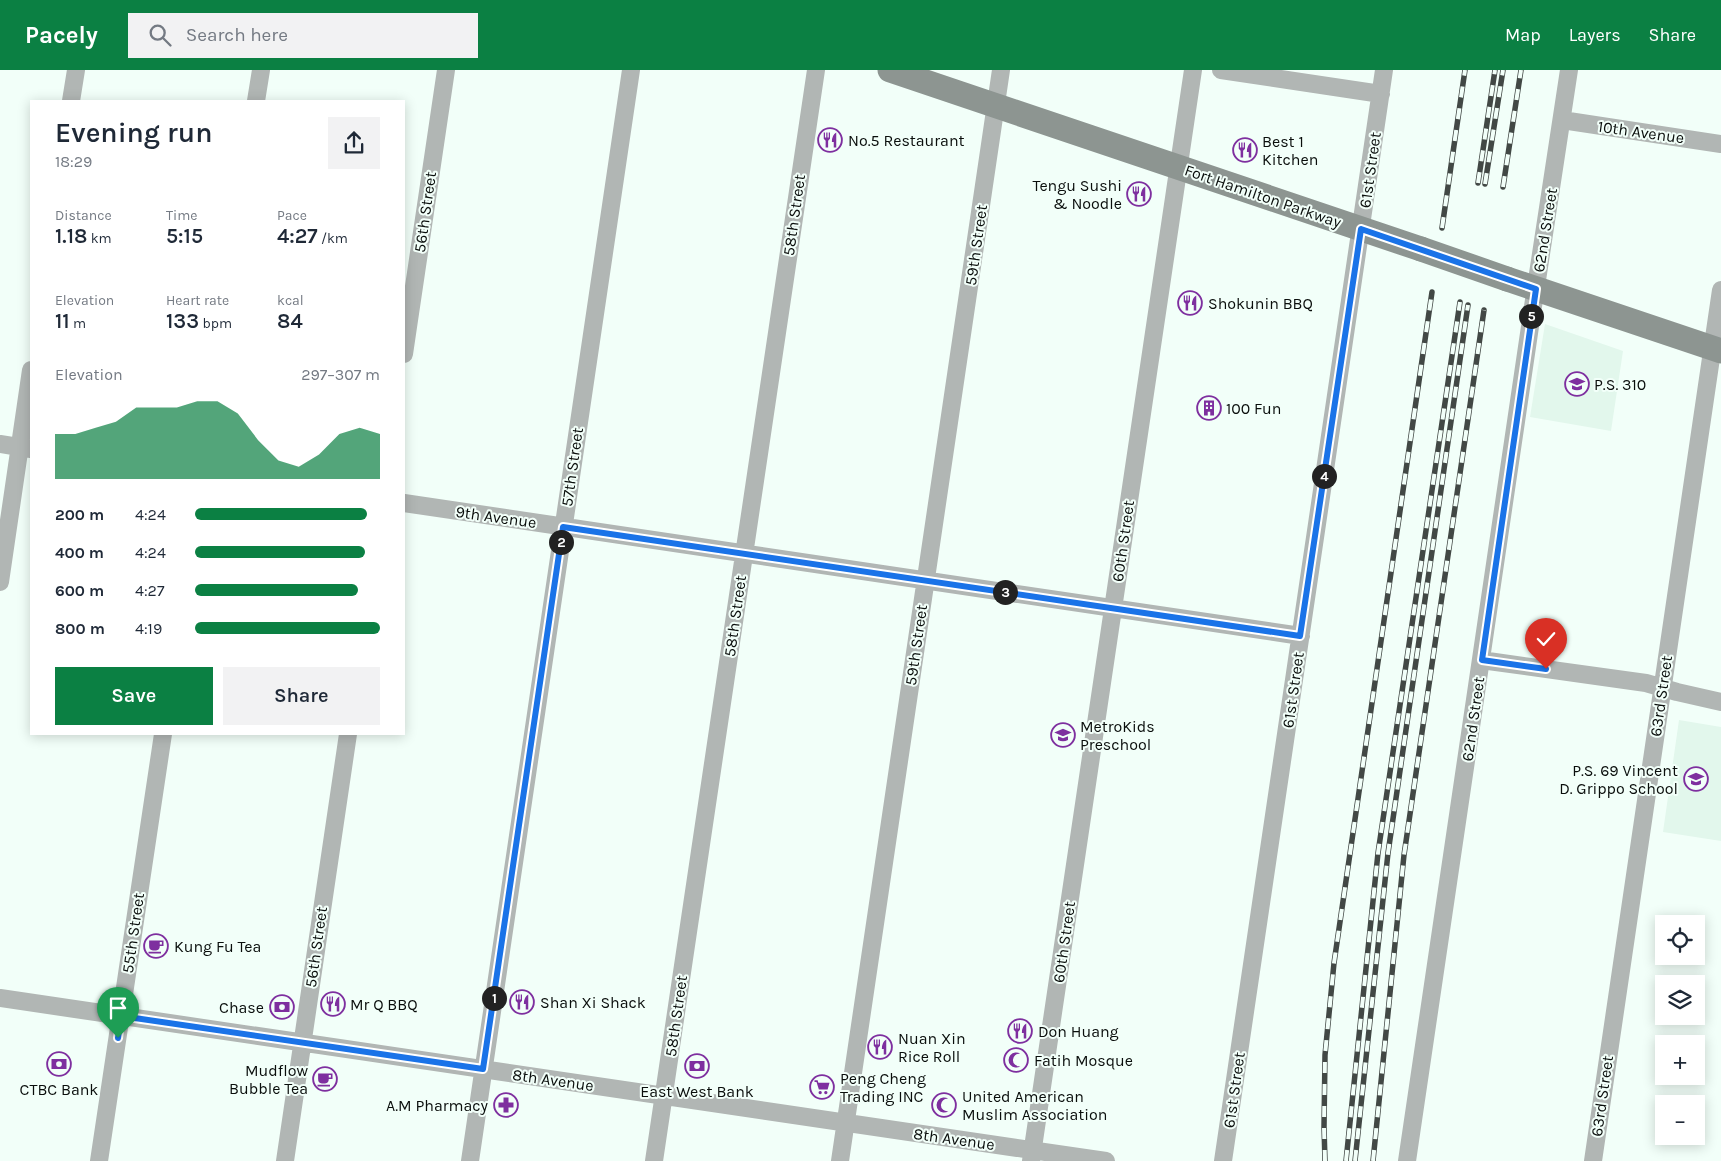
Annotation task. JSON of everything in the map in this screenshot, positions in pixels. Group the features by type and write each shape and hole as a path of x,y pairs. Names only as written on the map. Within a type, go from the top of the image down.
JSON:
{"main road":[{"name":"Fort Hamilton Parkway","path":"890,70 1717,350"}],"street":[{"path":"71,100 76,70"},
{"path":"256,100 261,70"},
{"name":"56th Street","path":"405,347 446,70"},
{"name":"57th Street","path":"470,1161 631,70"},
{"name":"58th Street","path":"654,1161 816,70"},
{"name":"59th Street","path":"840,1161 1001,70"},
{"name":"60th Street","path":"1032,1156 1193,70"},
{"path":"1221,70 1381,94"},
{"name":"61st Street","path":"1223,1161 1300,636 1372,233 1384,70"},
{"name":"62nd Street","path":"1407,1161 1569,70"},
{"name":"10th Avenue","path":"1562,120 1721,144"},
{"name":"63rd Street","path":"1593,1161 1662,689 1717,350 1721,290"},
{"path":"0,582 26,448 30,386"},
{"path":"0,444 26,448"},
{"name":"9th Avenue","path":"405,504 1300,636"},
{"path":"1482,660 1646,683 1662,689 1721,702"},
{"name":"55th Street","path":"100,1161 163,735"},
{"name":"56th Street","path":"285,1161 348,735"},
{"name":"8th Avenue","path":"0,998 846,1123 1032,1156 1106,1161"}],"shaded area":[{"name":"P.S. 310","path":"1545,324 1623,351 1611,431 1530,417"},
{"name":"P.S. 69 Vincent D. Grippo School","path":"1679,720 1721,727 1721,841 1663,832"}],"railway":[{"path":"1442,228 1465,70"},
{"path":"1478,183 1495,70"},
{"path":"1485,184 1503,70"},
{"path":"1503,187 1521,70"},
{"path":"1325,1161 1325,1055 1334,963 1432,292"},
{"path":"1346,1161 1378,853 1460,302"},
{"path":"1355,1161 1388,853 1468,305"},
{"path":"1373,1161 1404,855 1484,310"}],"place":[{"name":"No.5 Restaurant","path":"830,140"},
{"name":"Best 1 Kitchen","path":"1245,150"},
{"name":"Tengu Sushi & Noodle","path":"1139,194"},
{"name":"Shokunin BBQ","path":"1190,303"},
{"name":"P.S. 310","path":"1577,384"},
{"name":"100 Fun","path":"1209,408"},
{"name":"MetroKids Preschool","path":"1063,735"},
{"name":"P.S. 69 Vincent D. Grippo School","path":"1696,779"},
{"name":"Kung Fu Tea","path":"156,946"},
{"name":"Shan Xi Shack","path":"522,1002"},
{"name":"Mr Q BBQ","path":"333,1004"},
{"name":"Chase","path":"282,1007"},
{"name":"Don Huang","path":"1020,1031"},
{"name":"Nuan Xin Rice Roll","path":"880,1047"},
{"name":"Fatih Mosque","path":"1016,1060"},
{"name":"CTBC Bank","path":"59,1064"},
{"name":"East West Bank","path":"697,1066"},
{"name":"Mudflow Bubble Tea","path":"325,1079"},
{"name":"Peng Cheng Trading INC","path":"822,1087"},
{"name":"A.M Pharmacy","path":"506,1105"},
{"name":"United American Muslim Association","path":"944,1105"}],"route":[{"path":"118,1038 121,1016 483,1069 563,527 1300,636 1361,229 1536,289 1482,660 1546,669"}]}
